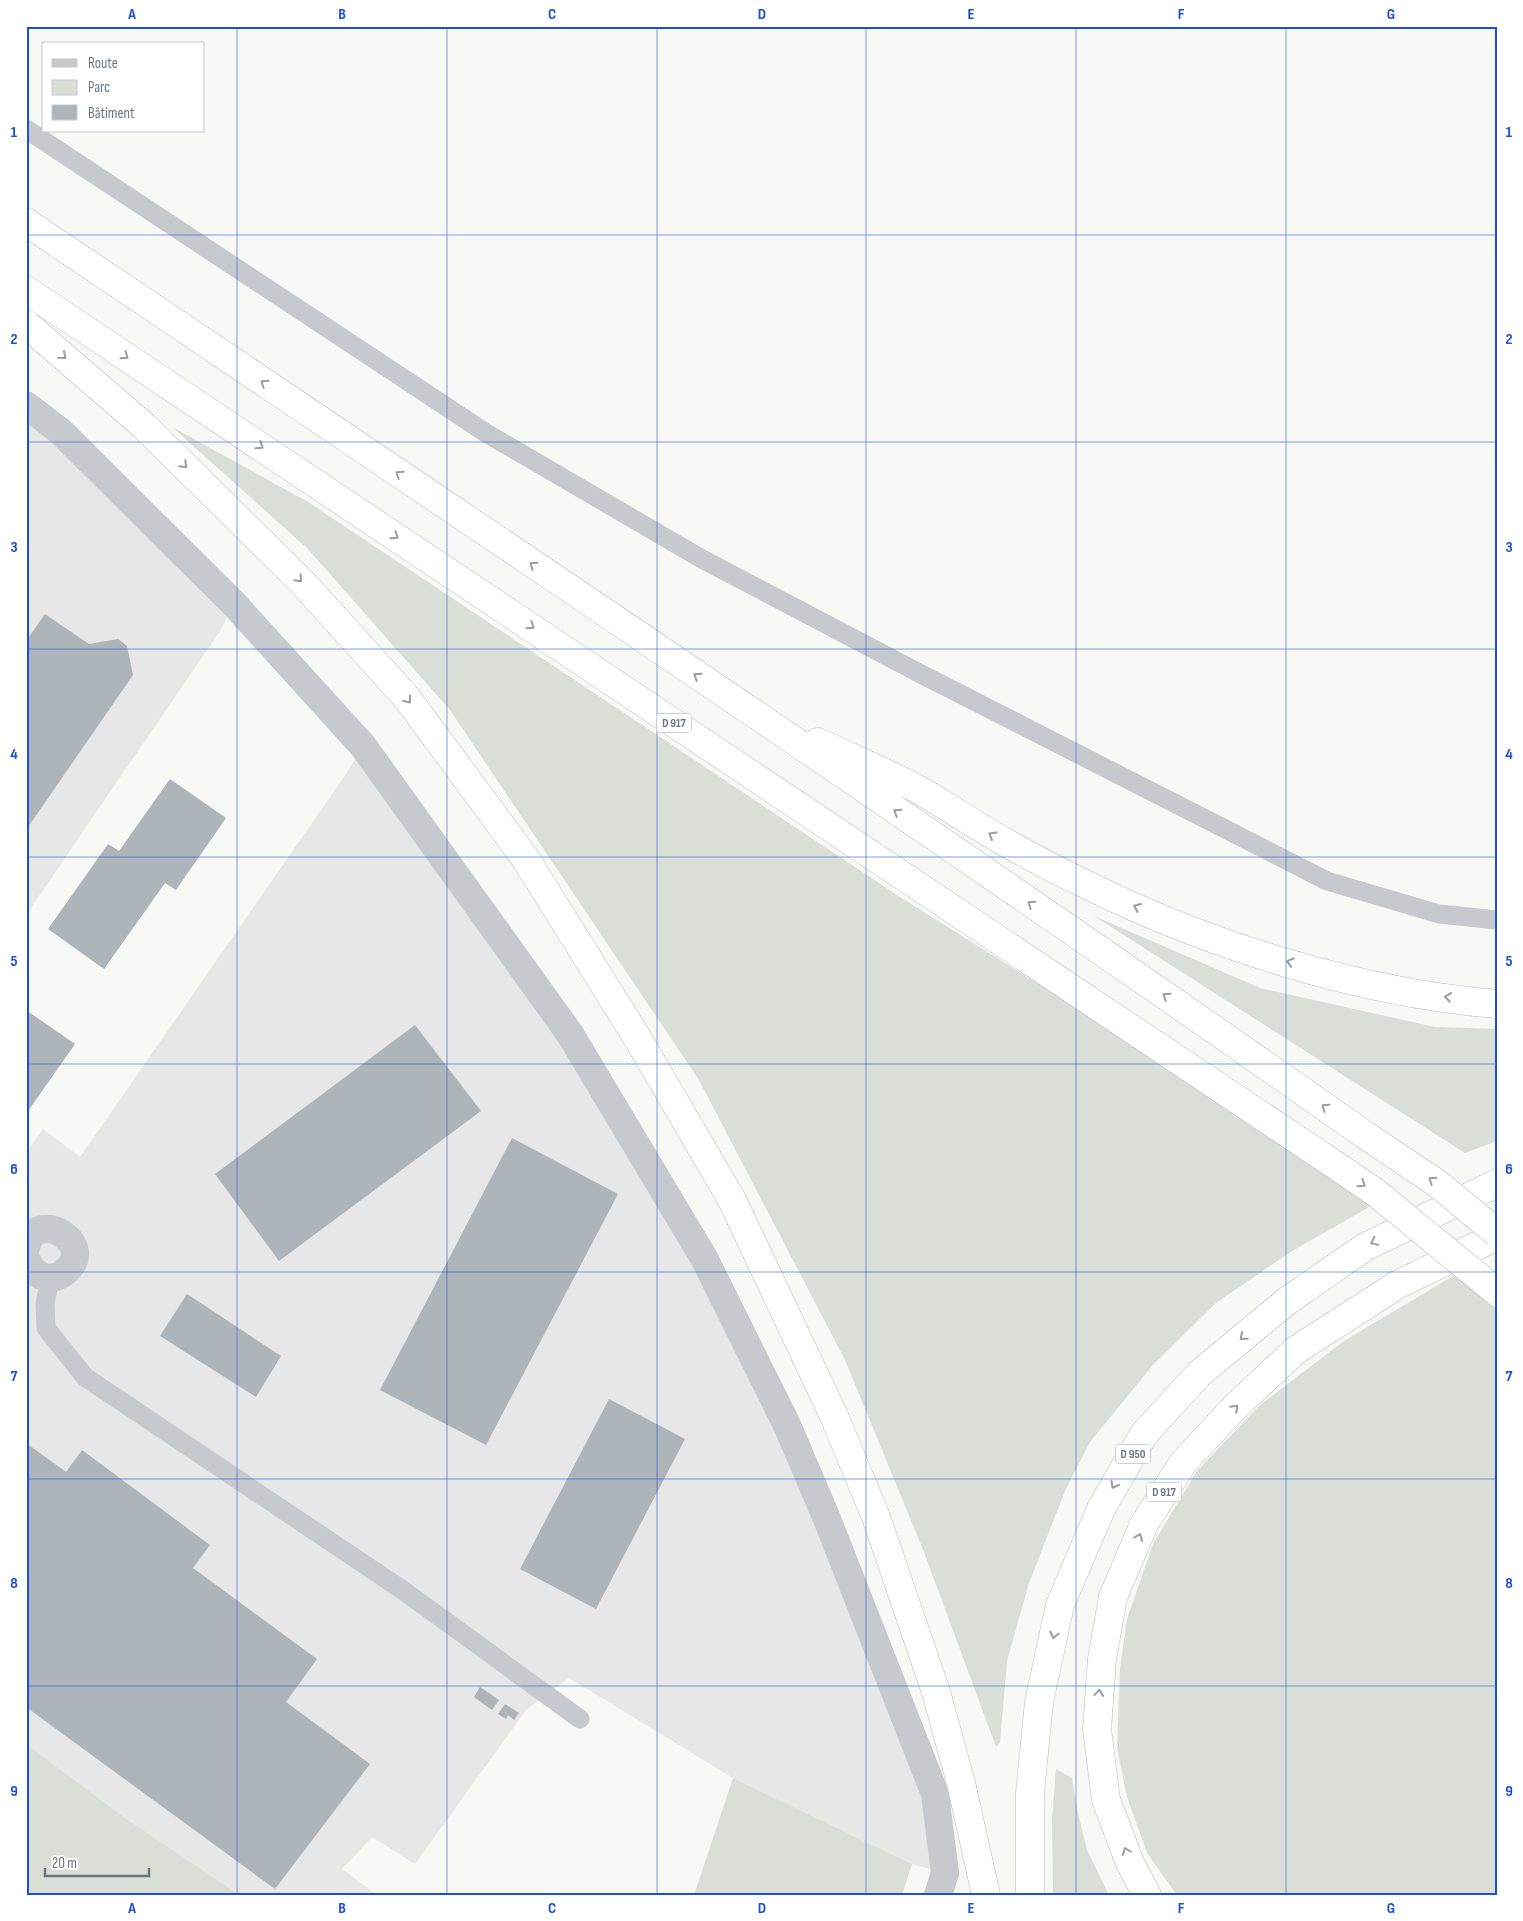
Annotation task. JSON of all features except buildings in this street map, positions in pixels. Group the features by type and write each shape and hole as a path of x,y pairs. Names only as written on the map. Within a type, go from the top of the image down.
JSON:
{"highway":[{"path":"26,222 1206,1023 1438,1184 1497,1234"},
{"name":"D 917","path":"26,290 1375,1192 1497,1292"},
{"path":"26,324 158,439 302,582 406,698 525,858 638,1039 732,1200 834,1416 876,1517 936,1692 961,1783 986,1895"},
{"path":"737,703 920,790 1014,847 1086,884 1164,920 1243,948 1316,970 1395,989 1497,1004"},
{"name":"D 950","path":"1030,1895 1031,1784 1039,1702 1060,1605 1101,1509 1144,1434 1200,1373 1287,1301 1365,1247 1497,1183"},
{"name":"D 917","path":"1147,1895 1130,1863 1106,1800 1096,1729 1102,1659 1113,1597 1144,1524 1184,1463 1234,1408 1296,1350 1397,1285 1497,1234"}],"street":[{"path":"26,405 60,431 234,604 363,746 570,1034 704,1258 787,1425 820,1502 866,1613 935,1794 945,1873 938,1895"},
{"path":"53,1229 63,1232 70,1240 74,1250 73,1260 68,1269 60,1275 50,1278 38,1275 29,1266 27,1247 34,1234 43,1230 53,1229"}],"lane":[{"path":"26,129 486,433 702,559 1327,881 1439,914 1497,920"},
{"path":"50,1278 45,1304 46,1328 85,1377 404,1591 580,1719"}],"shaded area":[{"path":"26,405 234,604 220,631 26,915"},
{"path":"363,746 704,1258 866,1613 945,1873 912,1864 733,1778 569,1678 526,1710 415,1864 372,1837 342,1869 377,1895 240,1895 128,1820 26,1744 26,1154 43,1129 80,1157 346,774"}],"green space":[{"path":"172,427 308,502 897,895 1202,1087 1371,1206 1292,1251 1216,1303 1153,1365 1090,1442 1065,1491 1029,1583 1007,1661 1000,1742 996,1747 924,1552 845,1360 699,1080 450,710 307,548"},
{"path":"1094,916 1260,988 1435,1027 1497,1029 1497,1141 1465,1153"},
{"path":"1458,1273 1497,1309 1497,1895 1177,1895 1147,1853 1127,1797 1117,1748 1120,1668 1127,1619 1153,1544 1197,1471 1259,1406 1344,1341"},
{"path":"26,1744 128,1820 240,1895 26,1895"},
{"path":"1056,1769 1072,1778 1087,1850 1109,1895 1053,1895 1052,1819"},
{"path":"733,1778 912,1864 902,1895 694,1895"}]}
